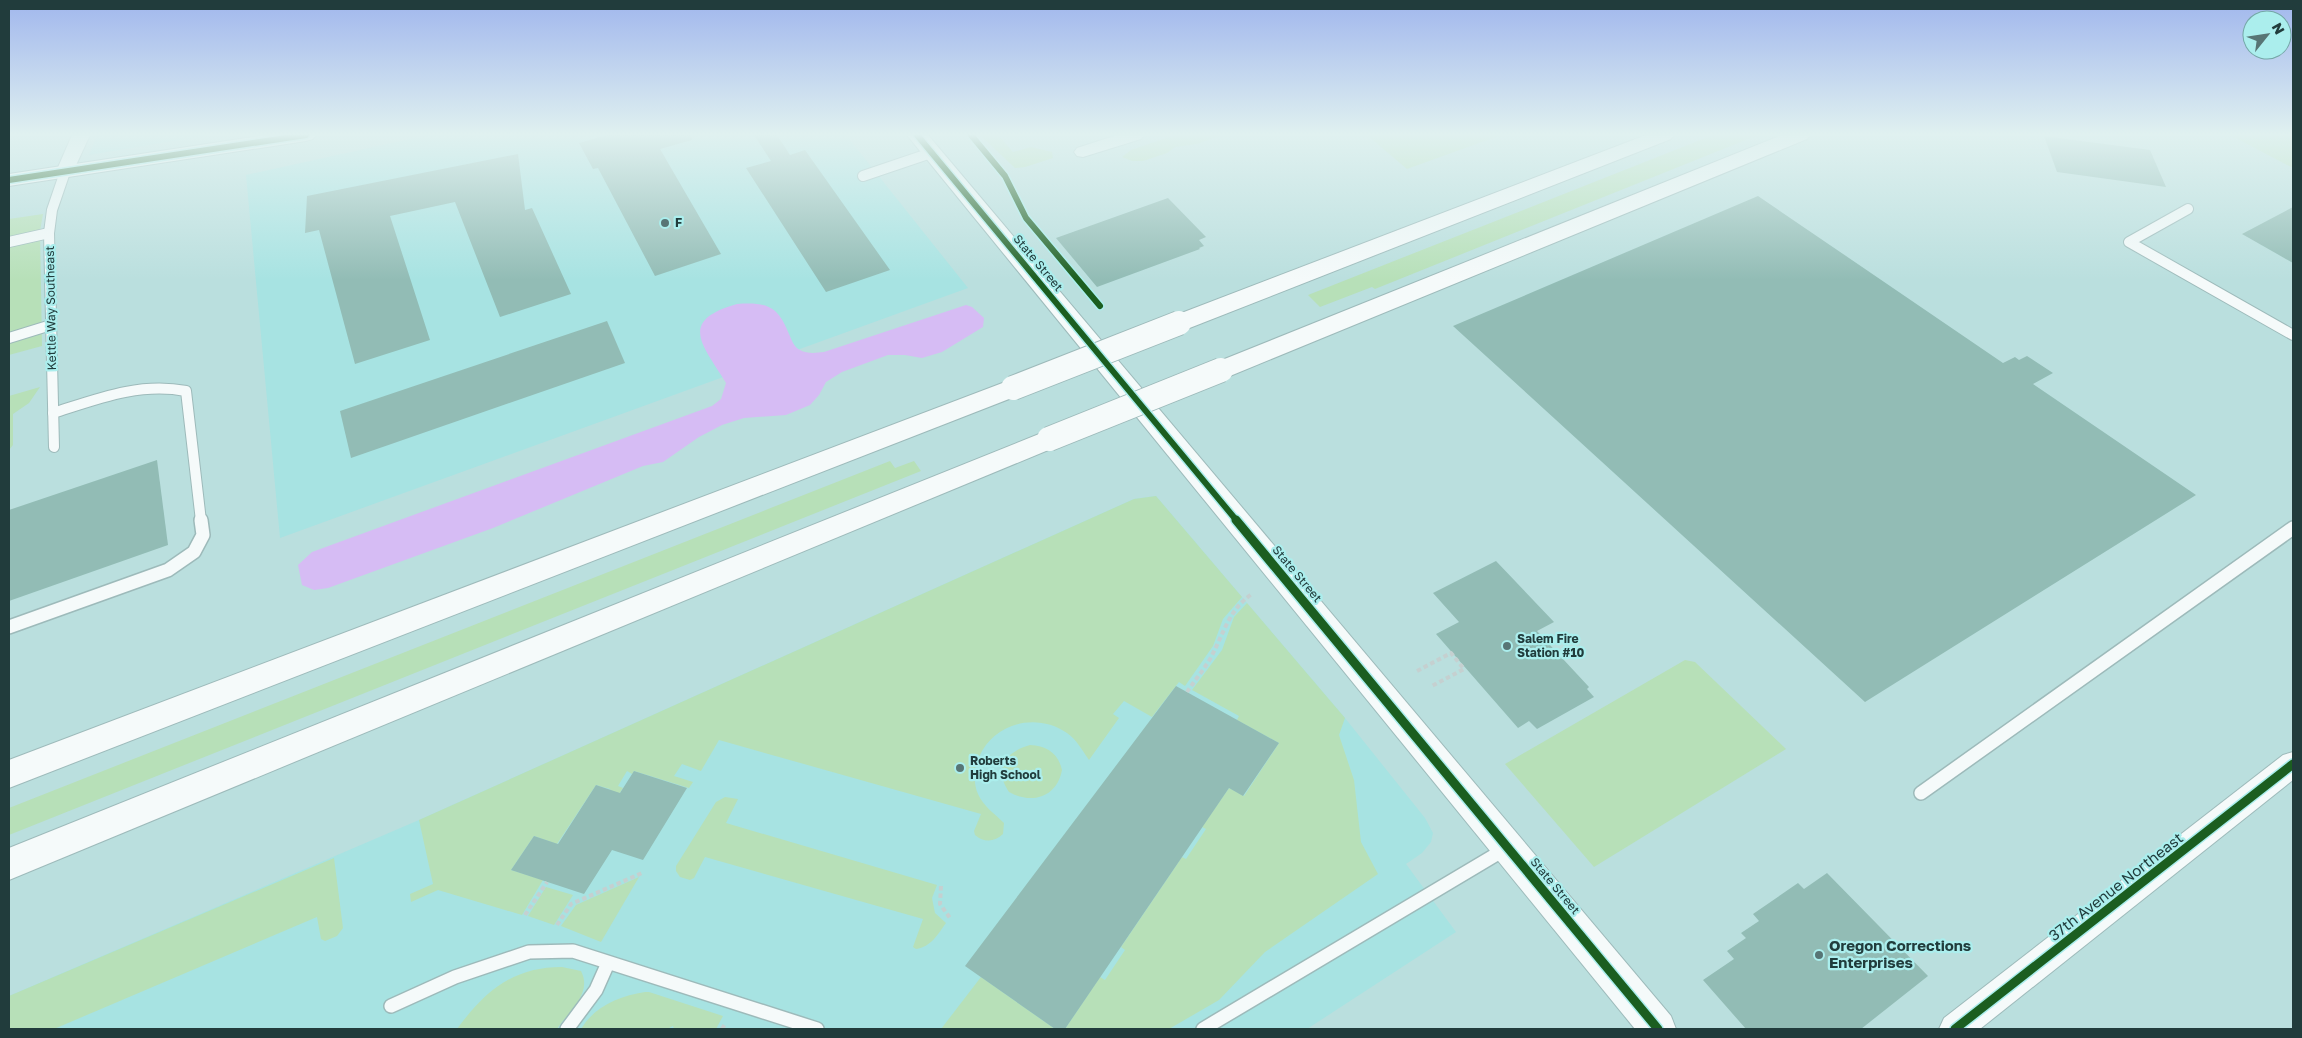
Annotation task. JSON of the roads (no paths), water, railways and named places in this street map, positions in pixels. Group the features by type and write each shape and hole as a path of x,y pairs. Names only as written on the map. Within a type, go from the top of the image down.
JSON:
{"main road":[{"name":"State Street","path":"957,183 1658,1029"},
{"path":"9,774 1539,183"},
{"path":"9,864 1681,183"}],"street":[{"name":"37th Avenue Northeast","path":"1954,1029 2118,904 2293,764"}],"lane":[{"name":"Kettle Way Southeast","path":"54,447 49,233 52,210 61,183"},
{"path":"2188,209 2129,242 2293,335"},
{"path":"9,242 49,233"},
{"path":"9,338 51,325"},
{"path":"9,627 168,570 194,552 203,535 186,391 170,387 129,390 53,413"},
{"path":"1921,793 2293,528"},
{"path":"1203,1029 1508,847"},
{"path":"391,1006 455,977 529,952 573,951 817,1029"},
{"path":"567,1029 596,990 608,963"}],"place":[{"name":"F","path":"665,223"},
{"name":"Salem Fire Station #10","path":"1507,646"},
{"name":"Roberts High School","path":"960,768"},
{"name":"Oregon Corrections Enterprises","path":"1819,955"}]}
